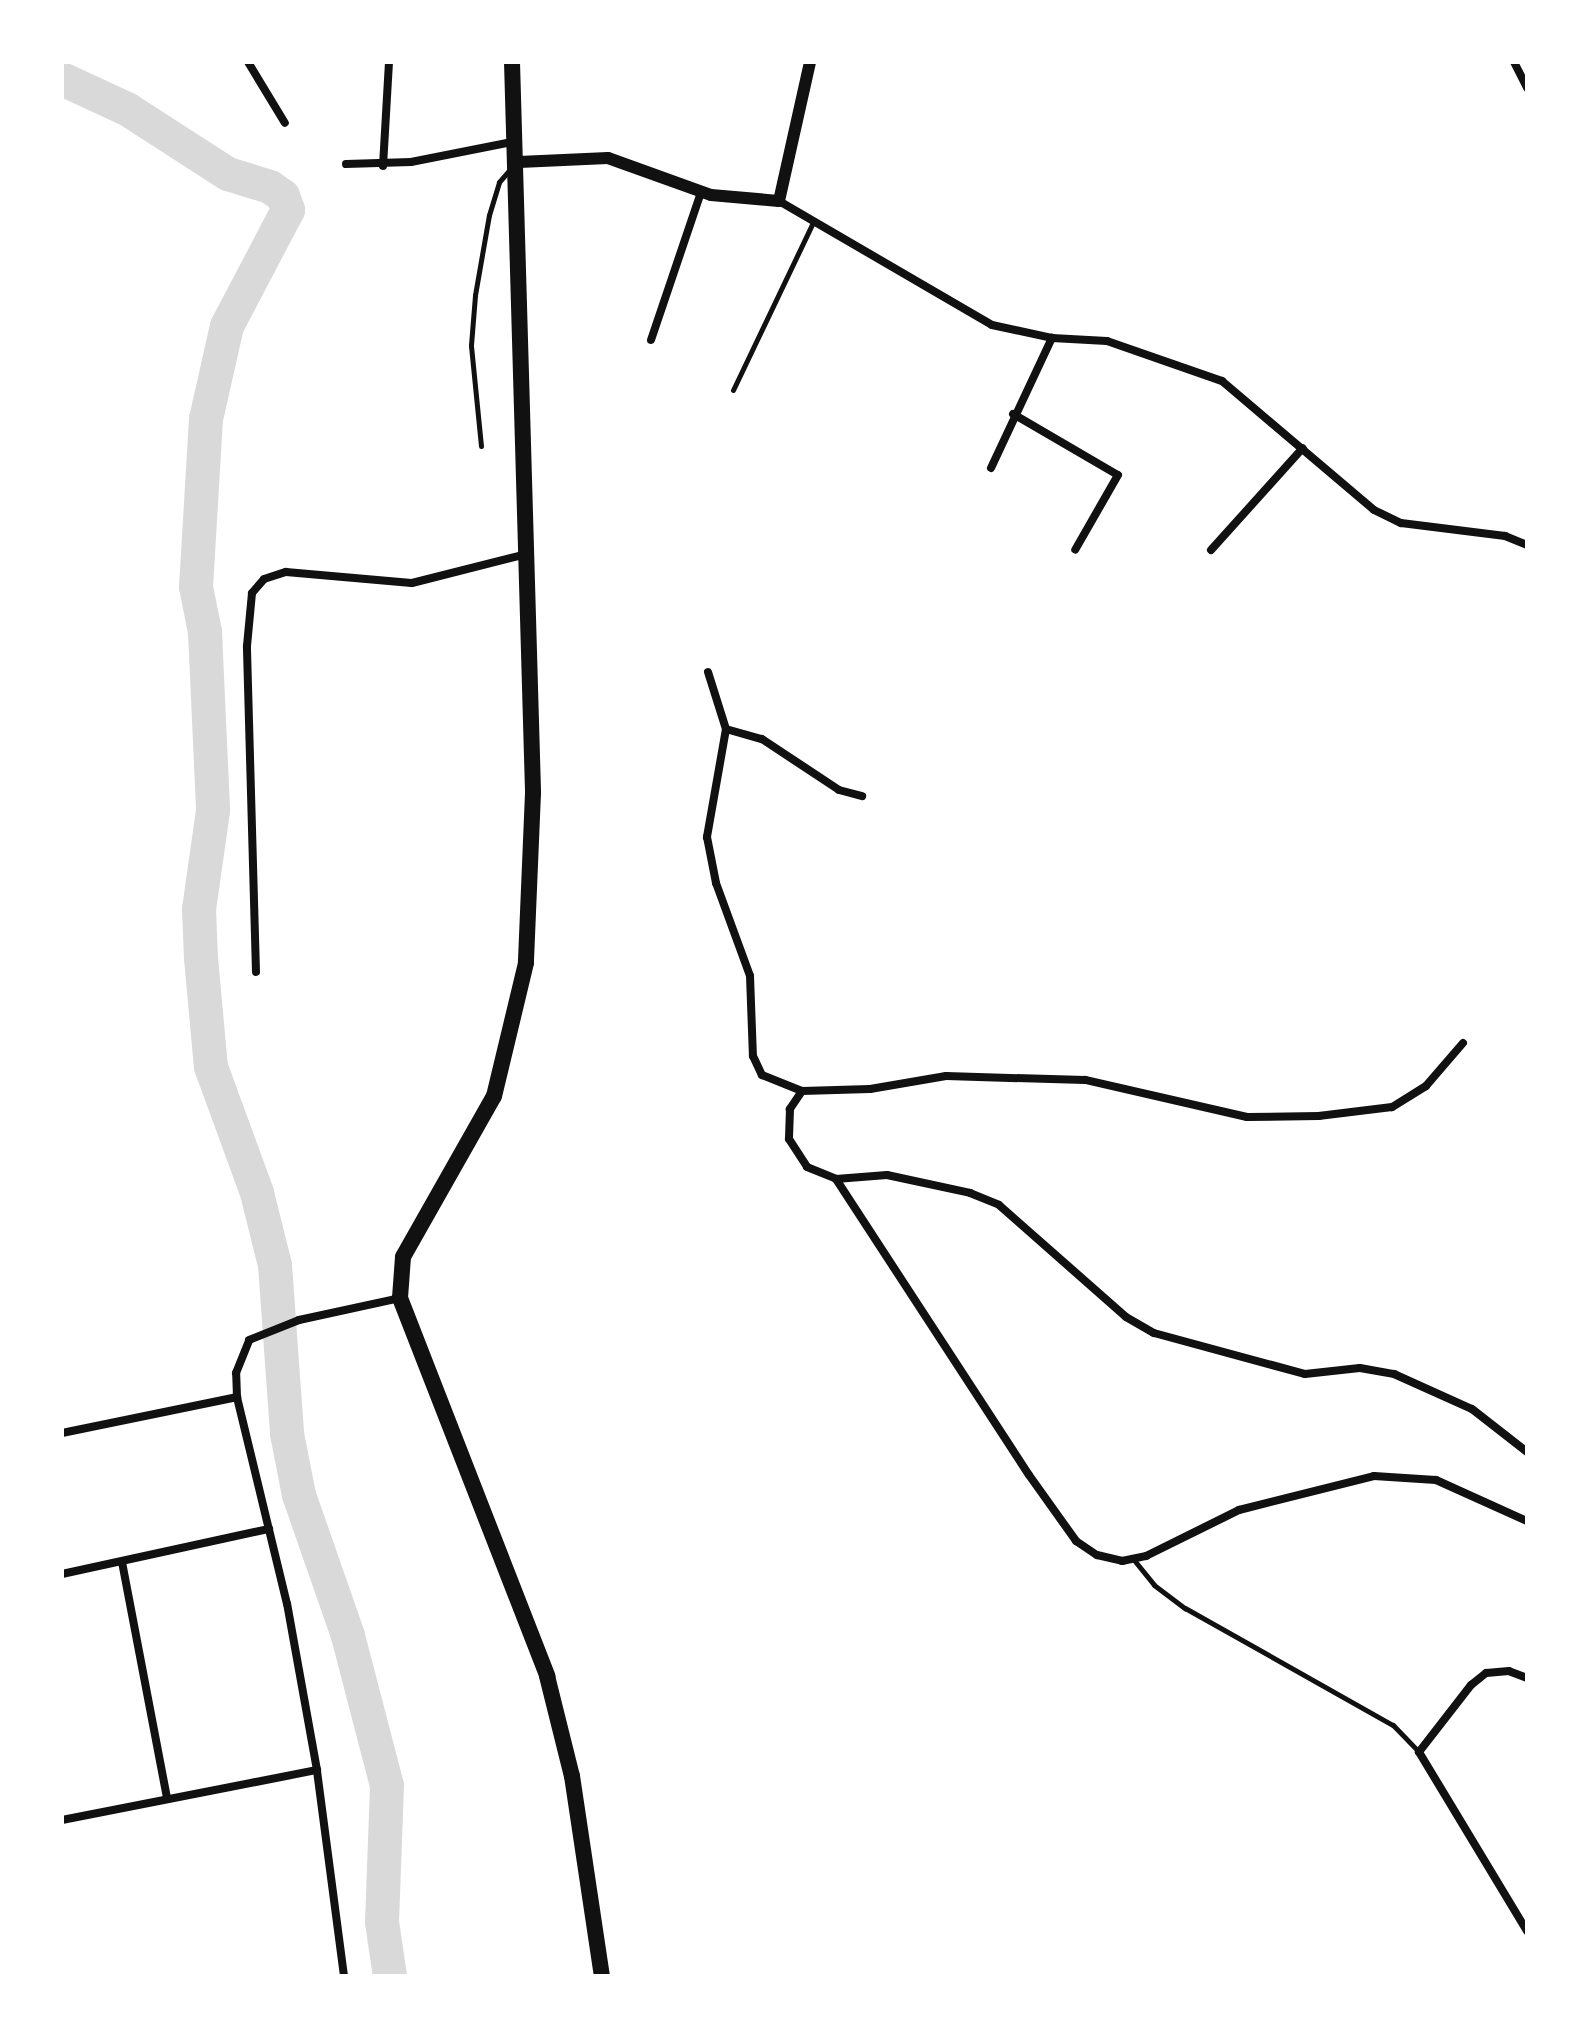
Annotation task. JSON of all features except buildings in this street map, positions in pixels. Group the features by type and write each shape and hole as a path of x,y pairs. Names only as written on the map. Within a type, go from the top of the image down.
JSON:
{"highway":[{"path":"512,62 519,162 533,793 520,1003 494,1096 403,1257 400,1298 547,1676 572,1776 602,1976"}],"street":[{"path":"248,62 285,123"},
{"path":"383,166 389,62"},
{"path":"779,201 810,62"},
{"path":"1514,62 1527,88"},
{"path":"346,164 383,166 518,141"},
{"path":"519,162 608,158 701,192 731,199 779,201 992,325 1052,338 1107,341 1222,381 1374,510 1401,523 1505,536 1527,545"},
{"path":"651,340 701,192"},
{"path":"991,468 1013,414 1052,338"},
{"path":"1013,414 1118,475 1075,550"},
{"path":"1211,550 1303,448"},
{"path":"256,972 247,646 252,593 264,579 286,572 412,583 528,554"},
{"path":"708,672 726,729 708,822 709,853 748,968 756,1067 762,1075 802,1091 870,1089 946,1076 1085,1080 1247,1117 1319,1116 1392,1107 1411,1098 1463,1043"},
{"path":"726,729 762,739 839,790 862,796"},
{"path":"802,1091 790,1109 789,1139 807,1167 836,1179 887,1175 970,1193 999,1205 1126,1317 1154,1333 1305,1374 1360,1368 1394,1374 1472,1409 1527,1452"},
{"path":"836,1179 1076,1541 1097,1555 1134,1560 1176,1544 1239,1510 1374,1476 1436,1480 1527,1521"},
{"path":"344,1976 317,1770 269,1529 237,1397 236,1373 249,1340 299,1320 400,1298"},
{"path":"62,1433 237,1397"},
{"path":"62,1574 269,1529"},
{"path":"122,1562 167,1798"},
{"path":"1527,1678 1509,1671 1486,1673 1471,1685 1419,1752 1527,1931"},
{"path":"62,1820 317,1770"}],"lane":[{"path":"481,446 471,345 475,295 496,193 507,171 519,162"},
{"path":"733,390 813,222"},
{"path":"1134,1560 1154,1585 1185,1608 1393,1725 1419,1752"}],"waterway":[{"path":"62,79 127,109 228,174 270,187 283,196 288,210 227,326 206,419 196,587 205,632 213,811 199,909 201,958 211,1067 257,1193 275,1265 287,1434 299,1495 348,1636 387,1786 382,1922 390,1976"}]}
